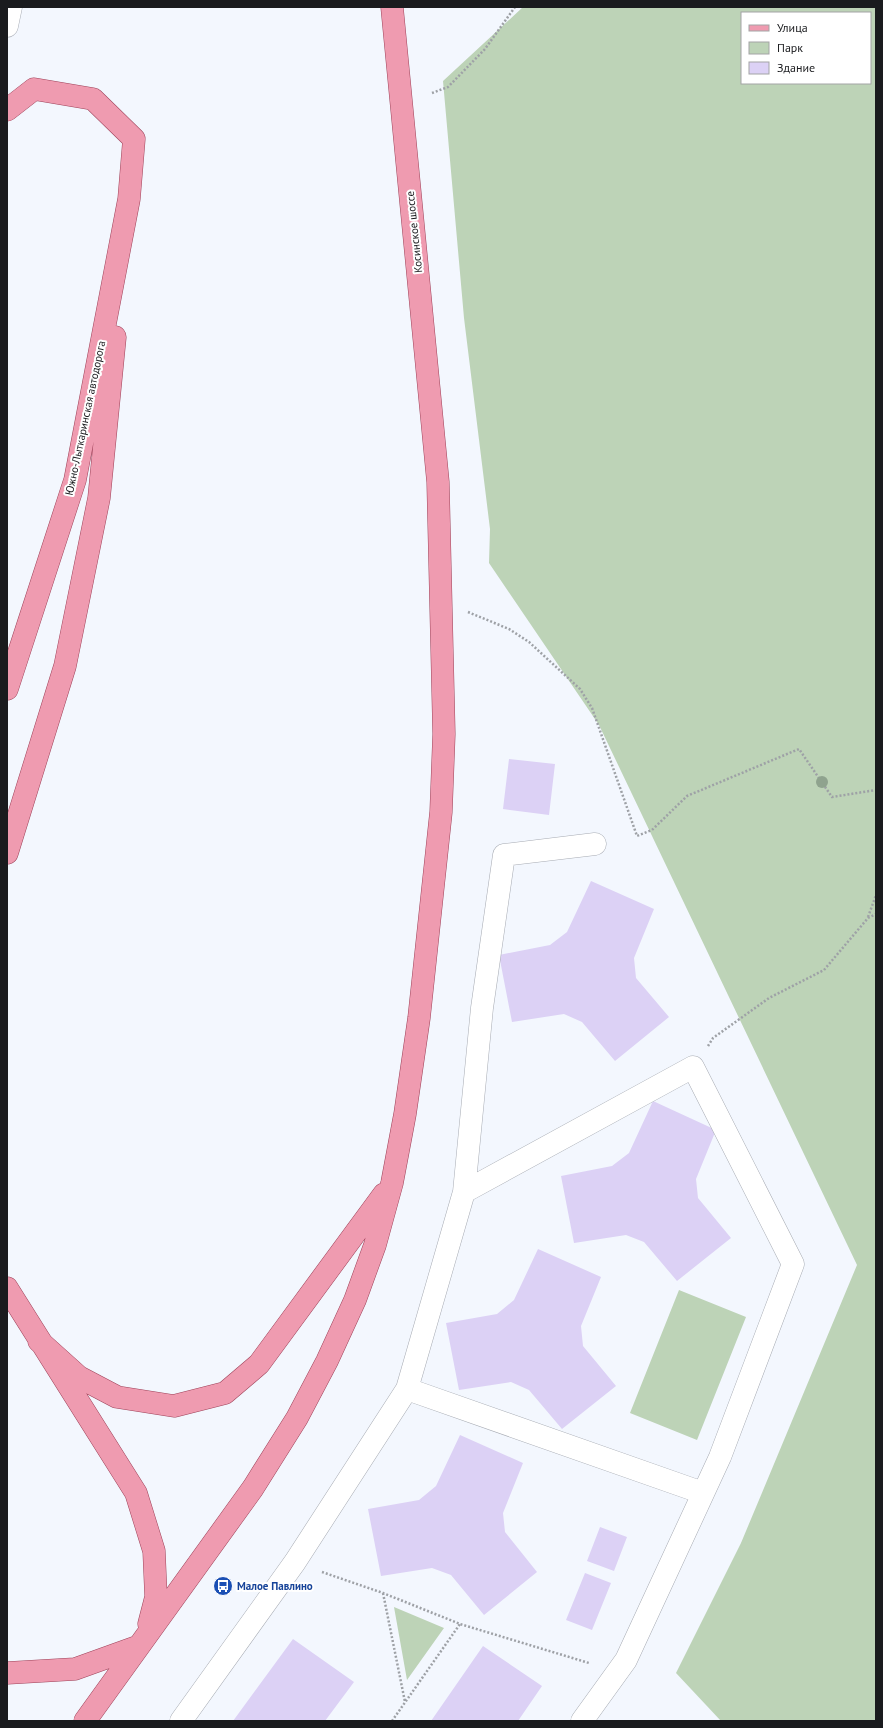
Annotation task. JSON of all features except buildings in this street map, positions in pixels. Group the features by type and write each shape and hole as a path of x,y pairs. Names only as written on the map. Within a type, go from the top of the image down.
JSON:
{"main road":[{"name":"Косинское шоссе","path":"84,1721 253,1488 297,1418 327,1361 355,1300 375,1245 392,1183 405,1114 419,1018 441,812 444,726 438,490 392,7"},
{"name":"Южно-Лыткаринская автодорога","path":"7,110 34,89 93,99 134,139 129,199 75,480 7,689"},
{"path":"7,853 65,666 99,498 129,199"},
{"path":"39,1341 79,1377 117,1397 174,1406 225,1393 259,1364 392,1183"},
{"path":"7,1288 136,1493 154,1551 156,1597 142,1642 75,1668 7,1672"}],"street":[{"path":"7,26 11,7"},
{"path":"181,1721 295,1562 406,1389 464,1192 482,1008 504,855 595,844"},
{"path":"464,1192 693,1067 793,1264 723,1450 626,1660 582,1721"},
{"path":"406,1389 703,1493"}],"path":[{"path":"432,93 448,87 485,49 515,7"},
{"path":"468,612 509,629 529,642 580,689 592,708 637,836 652,830 687,796 799,749 832,797 876,790"},
{"path":"693,1067 713,1038 769,998 824,970 868,918 876,895"},
{"path":"868,918 876,914"},
{"path":"295,1562 383,1593 460,1624 617,1672"},
{"path":"383,1593 405,1702"},
{"path":"392,1721 460,1624"}],"green space":[{"path":"523,7 876,7 876,1721 721,1721 676,1673 741,1543 857,1265 599,725 489,563 490,529 464,318 443,81"},
{"path":"679,1290 746,1317 697,1440 630,1413"},
{"path":"394,1607 444,1628 407,1680"}],"place":[{"name":"Малое Павлино","path":"223,1586"}]}
